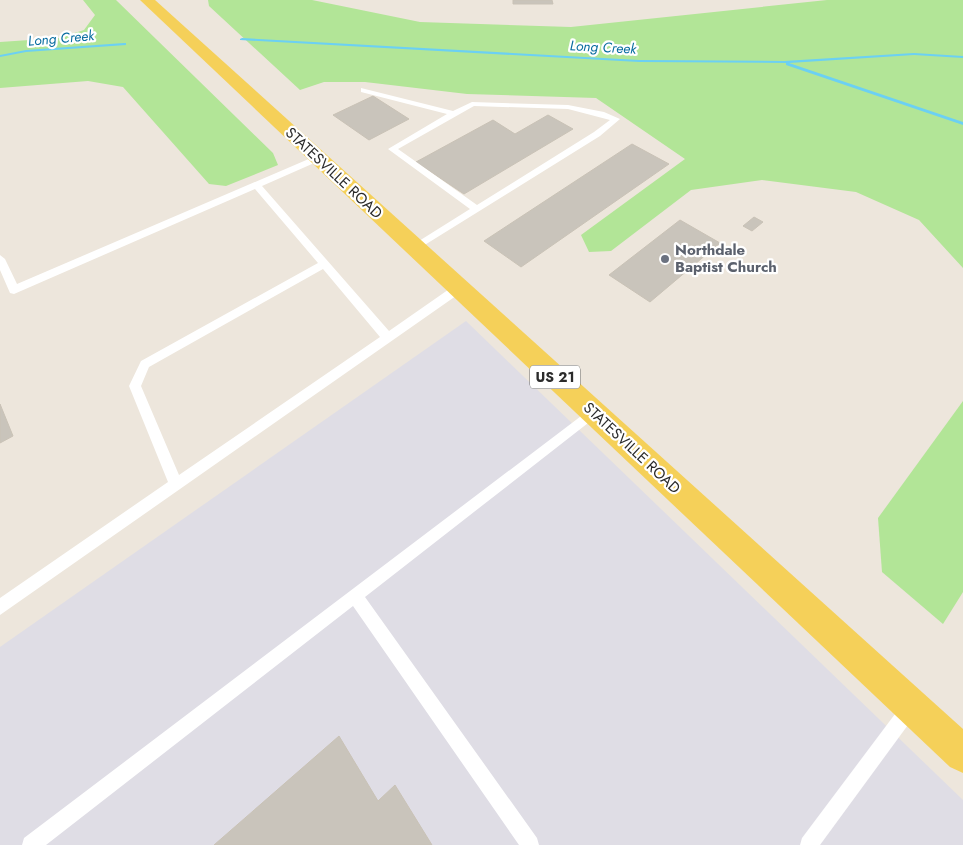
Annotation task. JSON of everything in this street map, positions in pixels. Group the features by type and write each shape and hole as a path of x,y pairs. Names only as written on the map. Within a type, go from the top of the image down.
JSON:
{"main road":[{"name":"STATESVILLE ROAD","path":"147,0 963,754"}],"lane":[{"path":"364,90 455,114"},
{"path":"415,248 476,210 597,134 616,119 568,107 472,104 392,149 476,210"},
{"path":"0,259 14,290 318,158"},
{"path":"256,184 388,338"},
{"path":"176,485 136,386 145,364 324,264"},
{"path":"0,608 459,288"},
{"path":"31,845 593,412"},
{"path":"355,595 530,845"},
{"path":"809,845 911,706"}],"shaded area":[{"path":"466,321 963,800 963,845 0,845 0,647"}],"green space":[{"path":"83,0 116,0 273,153 278,165 226,186 209,184 123,87 88,81 0,88 0,42 59,38 84,30 95,15"},
{"path":"208,0 312,0 420,22 571,27 827,0 963,0 963,268 919,220 856,192 762,180 691,190 611,251 589,252 581,235 685,159 596,98 467,94 365,82 324,82 300,90 209,6"},
{"path":"963,401 963,592 943,624 882,572 878,518"}],"building":[{"path":"513,0 552,0 553,4 513,4"},
{"path":"373,96 409,119 369,140 333,115"},
{"path":"548,115 573,129 464,194 416,162 493,120 515,134"},
{"path":"632,144 669,164 521,267 484,241"},
{"path":"754,217 763,222 752,231 743,226"},
{"name":"Northdale Baptist Church","path":"680,220 720,243 650,302 609,275"},
{"path":"0,404 13,436 0,443"},
{"path":"339,736 378,801 395,785 432,845 214,845"}],"waterway":[{"name":"Long Creek","path":"242,39 639,61 784,62 914,54 963,57"},
{"name":"Long Creek","path":"0,56 26,51 124,44"},
{"path":"788,64 963,124"}],"place":[{"name":"Northdale Baptist Church","path":"665,259"}]}
